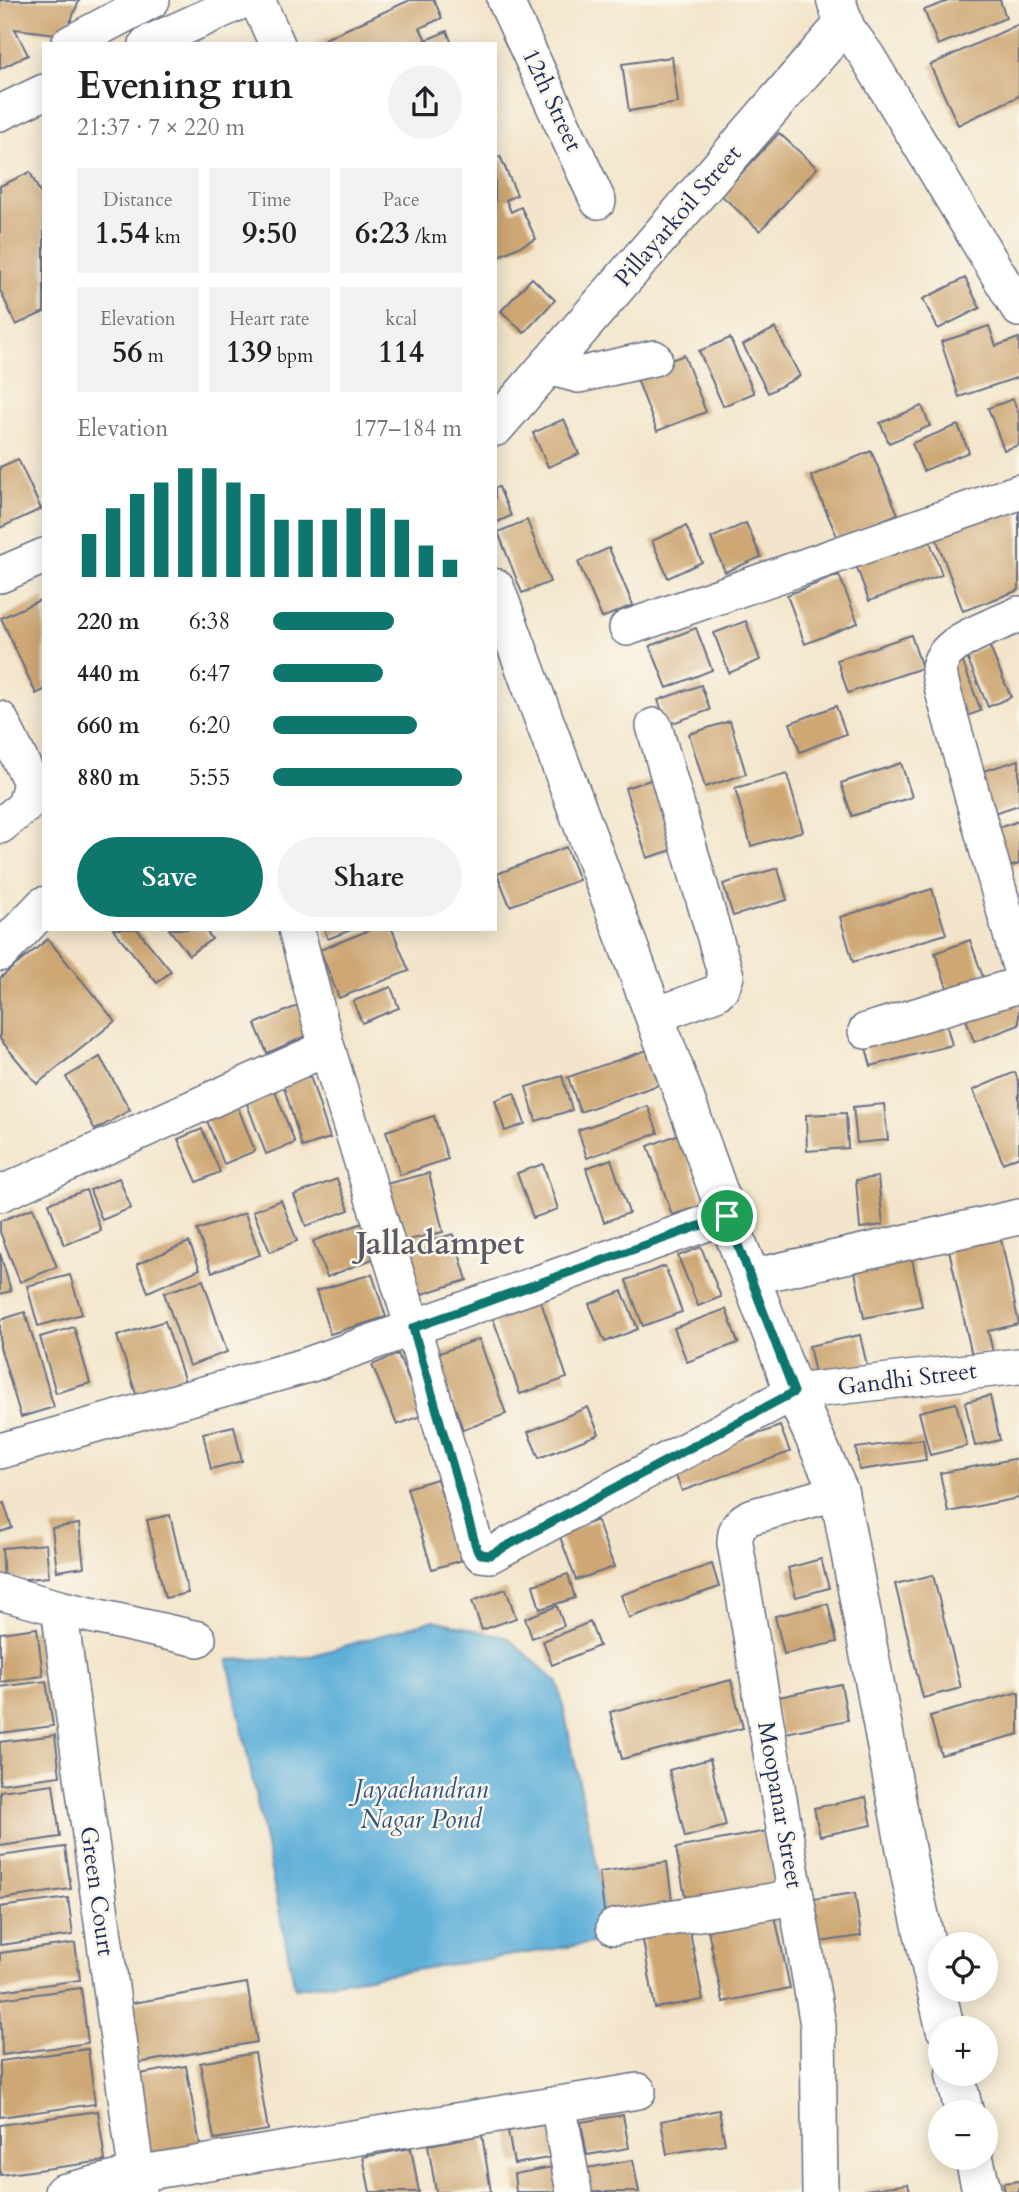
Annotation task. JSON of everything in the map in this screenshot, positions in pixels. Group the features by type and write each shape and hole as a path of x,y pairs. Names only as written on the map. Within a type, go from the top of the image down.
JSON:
{"street":[{"path":"73,42 152,0"},
{"path":"152,42 244,0"},
{"path":"257,0 276,42"},
{"name":"12th Street","path":"505,0 598,201"},
{"path":"840,12 1019,309"},
{"name":"Pillayarkoil Street","path":"497,425 548,367 840,12"},
{"path":"0,113 42,93"},
{"path":"548,367 579,375 654,358"},
{"path":"627,628 1019,492"},
{"path":"0,575 42,557"},
{"path":"497,593 727,1216 794,1392 839,1492 911,1878 942,2016"},
{"path":"1019,614 959,641 944,654 939,668 943,691 1019,963"},
{"path":"0,719 31,782 26,806 0,826"},
{"path":"654,726 726,976 722,987 716,993 654,1016"},
{"path":"0,951 42,908"},
{"path":"297,931 327,1048 413,1328 477,1550 490,1555 794,1392"},
{"path":"866,1031 1019,985"},
{"path":"0,1194 327,1048"},
{"path":"0,1451 308,1365 727,1216"},
{"path":"751,1277 1019,1217"},
{"name":"Gandhi Street","path":"794,1392 1019,1366"},
{"name":"Moopanar Street","path":"820,2192 818,2025 735,1532 742,1522 750,1517 839,1492"},
{"path":"0,1592 198,1639"},
{"name":"Green Court","path":"59,1608 137,2183"},
{"path":"614,1927 796,1897"},
{"path":"62,2192 137,2183 638,2091"},
{"path":"558,2104 574,2192"},
{"path":"977,2170 982,2192"}],"water":[{"name":"Jayachandran Nagar Pond","path":"434,1620 508,1638 558,1683 613,1940 295,1988 228,1660 307,1657"}],"building":[{"path":"0,0 79,1 65,35 15,29 28,55 0,69"},
{"path":"410,0 434,0 442,18 420,28 426,40 447,31 451,42 318,42"},
{"path":"951,0 1000,0 1006,18 938,45 924,10"},
{"path":"1019,24 1019,96 958,125 930,65"},
{"path":"672,57 678,103 629,111 622,64"},
{"path":"779,133 817,168 760,231 721,195"},
{"path":"500,156 517,195 506,200 511,212 521,207 536,239 497,257 497,158"},
{"path":"30,172 42,197 42,313 16,325 0,290 0,186"},
{"path":"532,278 555,300 524,333 501,311"},
{"path":"965,278 980,308 938,329 923,299"},
{"path":"989,326 996,346 1019,338 1019,377 959,397 941,342"},
{"path":"775,328 800,376 768,393 743,345"},
{"path":"730,338 754,393 723,406 699,351"},
{"path":"684,355 706,412 657,431 635,374"},
{"path":"1013,399 1019,414 1019,445 1004,450 988,408"},
{"path":"922,406 930,426 889,443 880,423"},
{"path":"564,419 579,454 548,467 533,433"},
{"path":"958,425 969,452 923,471 912,443"},
{"path":"871,451 898,514 838,539 811,476"},
{"path":"18,459 41,509 0,528 0,467"},
{"path":"497,488 511,516 497,522"},
{"path":"1019,504 1019,590 963,611 935,535"},
{"path":"527,520 550,582 522,593 498,532"},
{"path":"746,523 761,557 725,572 711,538"},
{"path":"686,526 702,562 668,578 652,541"},
{"path":"928,536 942,575 869,601 855,562"},
{"path":"609,548 633,605 602,618 578,562"},
{"path":"839,575 858,623 805,644 787,595"},
{"path":"42,599 42,691 36,694 1,618"},
{"path":"746,621 760,660 729,673 714,633"},
{"path":"696,628 712,670 667,688 650,646"},
{"path":"911,635 922,668 848,693 837,660"},
{"path":"989,645 1011,697 988,707 966,655"},
{"path":"961,657 981,711 964,717 943,663"},
{"path":"701,685 710,710 667,725 658,700"},
{"path":"836,706 846,734 800,752 790,723"},
{"path":"730,721 746,774 705,787 689,734"},
{"path":"1019,760 1019,805 991,814 977,773"},
{"path":"901,763 912,797 852,816 841,783"},
{"path":"787,774 803,831 751,846 735,788"},
{"path":"657,778 679,848 647,858 625,788"},
{"path":"1019,821 1019,864 999,870 986,832"},
{"path":"566,847 579,880 510,906 497,874"},
{"path":"778,868 787,900 733,916 723,884"},
{"path":"932,889 946,934 853,962 840,917"},
{"path":"115,931 139,931 171,971 157,983"},
{"path":"171,931 206,931 212,939 189,955"},
{"path":"325,931 348,931 328,939"},
{"path":"367,931 393,931 409,971 339,998 320,950"},
{"path":"48,939 115,1021 37,1084 0,1039 0,978"},
{"path":"970,940 986,986 951,999 935,953"},
{"path":"391,987 399,1008 362,1023 353,1001"},
{"path":"1016,997 1019,1025 974,1042 965,1016"},
{"path":"297,1006 309,1035 267,1053 255,1024"},
{"path":"944,1016 952,1045 871,1066 863,1037"},
{"path":"653,1048 664,1083 580,1112 568,1077"},
{"path":"100,1057 130,1110 95,1130 66,1077"},
{"path":"1015,1072 1019,1083 1019,1156 1003,1163 973,1090"},
{"path":"310,1076 330,1138 302,1147 283,1084"},
{"path":"562,1076 572,1110 536,1121 526,1087"},
{"path":"273,1086 295,1143 266,1154 244,1096"},
{"path":"514,1093 525,1124 505,1131 495,1100"},
{"path":"884,1104 888,1140 857,1143 853,1107"},
{"path":"237,1105 255,1151 224,1164 206,1118"},
{"path":"648,1106 658,1133 587,1158 578,1130"},
{"path":"846,1113 848,1148 807,1151 806,1115"},
{"path":"434,1116 448,1159 400,1175 386,1131"},
{"path":"202,1129 220,1172 197,1182 178,1139"},
{"path":"679,1134 704,1205 672,1215 648,1146"},
{"path":"611,1159 629,1213 604,1222 586,1168"},
{"path":"543,1164 558,1209 533,1218 517,1173"},
{"path":"429,1173 443,1232 395,1243 382,1185"},
{"path":"878,1177 883,1225 860,1228 856,1180"},
{"path":"119,1178 131,1208 102,1220 90,1190"},
{"path":"337,1179 349,1210 306,1226 294,1195"},
{"path":"86,1190 101,1231 64,1245 49,1203"},
{"path":"281,1200 297,1241 270,1252 253,1211"},
{"path":"33,1208 57,1267 20,1282 0,1232 0,1221"},
{"path":"245,1213 260,1255 212,1272 197,1230"},
{"path":"365,1222 378,1257 327,1277 313,1241"},
{"path":"453,1234 467,1280 413,1297 399,1250"},
{"path":"1000,1234 1019,1324 988,1331 993,1352 972,1356 948,1245"},
{"path":"189,1242 200,1269 148,1292 137,1264"},
{"path":"701,1247 721,1297 698,1306 678,1256"},
{"path":"0,1253 11,1291 0,1294"},
{"path":"912,1259 922,1306 864,1318 855,1271"},
{"path":"665,1266 682,1312 643,1326 626,1280"},
{"path":"372,1274 386,1317 330,1334 316,1291"},
{"path":"70,1275 82,1314 38,1326 27,1286"},
{"path":"203,1280 227,1352 189,1366 164,1293"},
{"path":"622,1291 638,1329 605,1342 589,1304"},
{"path":"538,1293 567,1378 520,1394 490,1310"},
{"path":"726,1309 738,1343 687,1362 674,1328"},
{"path":"25,1312 54,1407 21,1417 0,1347 0,1320"},
{"path":"165,1321 187,1388 139,1403 117,1336"},
{"path":"74,1327 90,1383 56,1393 40,1337"},
{"path":"860,1335 868,1370 817,1382 809,1346"},
{"path":"479,1339 506,1414 463,1430 436,1354"},
{"path":"398,1354 423,1415 397,1425 372,1365"},
{"path":"990,1396 1000,1440 975,1446 965,1402"},
{"path":"956,1403 967,1446 930,1455 919,1412"},
{"path":"588,1407 599,1434 539,1458 528,1432"},
{"path":"234,1426 242,1461 211,1469 203,1433"},
{"path":"780,1426 790,1452 682,1491 672,1466"},
{"path":"923,1439 926,1460 859,1470 856,1448"},
{"path":"1019,1458 1019,1498 948,1512 940,1473"},
{"path":"437,1479 463,1560 432,1569 407,1488"},
{"path":"4,1503 12,1528 0,1532 0,1504"},
{"path":"170,1515 188,1593 165,1598 147,1520"},
{"path":"597,1520 614,1567 576,1580 559,1534"},
{"path":"79,1524 84,1567 57,1571 52,1528"},
{"path":"46,1544 49,1577 4,1581 2,1548"},
{"path":"821,1559 829,1588 796,1597 788,1568"},
{"path":"712,1564 719,1587 629,1618 621,1595"},
{"path":"568,1574 575,1598 540,1609 533,1585"},
{"path":"933,1575 961,1688 923,1698 895,1584"},
{"path":"506,1589 516,1618 482,1630 472,1601"},
{"path":"828,1604 837,1642 784,1654 775,1616"},
{"path":"557,1606 564,1626 532,1638 525,1618"},
{"path":"590,1622 599,1646 552,1665 543,1641"},
{"path":"37,1628 43,1676 0,1682 0,1633"},
{"path":"731,1680 743,1728 622,1759 610,1712"},
{"path":"46,1681 53,1726 0,1733 0,1687"},
{"path":"841,1684 848,1720 781,1734 774,1698"},
{"path":"1019,1692 1019,1734 941,1755 930,1716"},
{"path":"55,1735 60,1776 0,1784 0,1742"},
{"path":"710,1759 726,1826 685,1837 669,1770"},
{"path":"53,1784 60,1837 0,1846 0,1791"},
{"path":"866,1797 872,1825 820,1836 814,1808"},
{"path":"767,1831 777,1889 687,1907 676,1848"},
{"path":"65,1847 71,1889 0,1899 0,1856"},
{"path":"667,1862 673,1908 605,1918 599,1872"},
{"path":"855,1893 861,1936 805,1944 799,1901"},
{"path":"68,1898 73,1935 0,1945 0,1907"},
{"path":"775,1916 790,1988 723,2002 708,1930"},
{"path":"689,1926 703,2000 655,2008 642,1935"},
{"path":"75,1943 80,1980 0,1991 0,1953"},
{"path":"247,1983 257,2042 138,2063 127,2004"},
{"path":"81,1988 88,2043 2,2055 0,1999"},
{"path":"88,2049 95,2104 0,2117 0,2061"},
{"path":"255,2053 268,2130 214,2139 200,2063"},
{"path":"186,2066 201,2151 149,2160 134,2075"},
{"path":"719,2110 725,2144 667,2154 661,2121"},
{"path":"98,2111 105,2161 0,2175 0,2125"},
{"path":"623,2115 629,2148 587,2155 581,2122"},
{"path":"554,2123 560,2156 514,2164 508,2131"},
{"path":"482,2135 491,2192 436,2192 428,2145"},
{"path":"411,2148 419,2192 370,2192 363,2157"},
{"path":"633,2160 639,2192 591,2192 587,2168"},
{"path":"558,2166 563,2192 516,2192 514,2174"},
{"path":"1019,2181 1019,2192 1005,2192 1003,2183"},
{"path":"908,2184 910,2192 864,2192 864,2190"}],"district":[{"name":"Jalladampet","path":"440,1244"}],"route":[{"path":"727,1216 794,1392 490,1555 481,1554 477,1550 413,1328 727,1216"}]}
